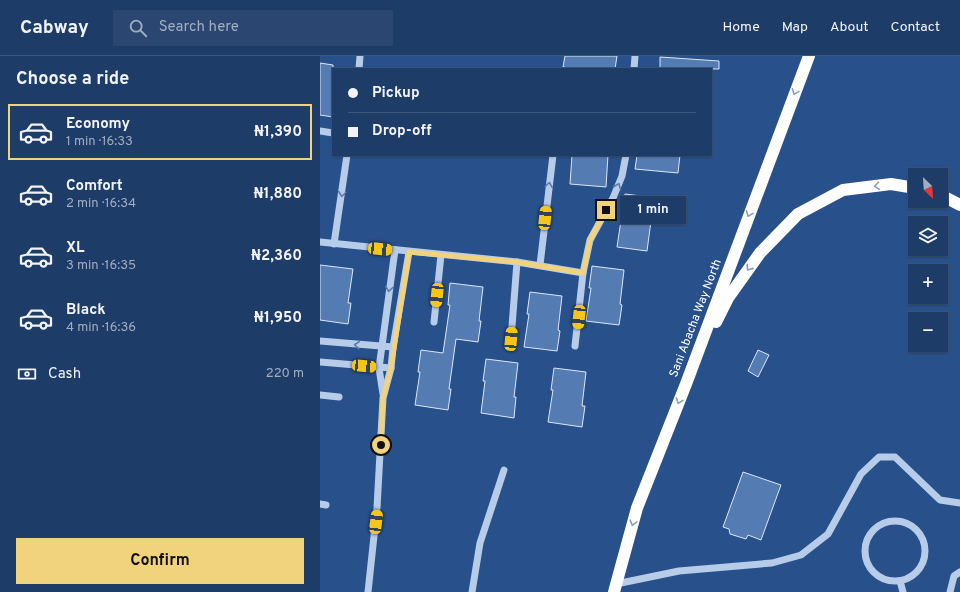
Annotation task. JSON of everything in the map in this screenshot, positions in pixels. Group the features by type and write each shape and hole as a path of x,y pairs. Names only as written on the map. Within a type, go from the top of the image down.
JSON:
{"highway":[{"name":"Sani Abacha Way North","path":"615,588 637,508 686,384 809,56"},
{"path":"686,384 728,298 760,253 798,214 843,190 891,184 908,187"},
{"path":"948,199 960,205"}],"street":[{"path":"359,68 360,56"},
{"path":"634,68 635,56"},
{"path":"320,131 332,133"},
{"path":"334,244 347,156"},
{"path":"540,265 553,156"},
{"path":"575,346 583,273 590,240 613,198 622,176 626,156"},
{"path":"320,242 517,262 583,273"},
{"path":"368,592 377,508 383,398 379,368 395,250"},
{"path":"383,398 391,368 393,347 409,252"},
{"path":"434,322 441,255"},
{"path":"511,339 517,262"},
{"path":"320,341 393,347"},
{"path":"320,362 391,368"},
{"path":"320,395 339,398"},
{"path":"615,588 679,570 772,563 801,555 828,534 861,474 879,458 895,457 940,500 960,503"},
{"path":"472,592 480,543 504,470"},
{"path":"889,522 909,524 922,537 925,546 925,556 917,572 909,578 900,581 890,581 880,578 872,571 867,562 865,552 866,542 872,532 879,525 889,522"},
{"path":"950,592 954,576 960,572"},
{"path":"900,581 903,592"}],"building":[{"path":"565,56 617,56 615,68 563,67"},
{"path":"660,57 719,61 719,69 660,68"},
{"path":"320,63 333,65 333,68 332,117 320,115"},
{"path":"572,156 608,156 606,187 570,184"},
{"path":"637,156 680,156 678,173 635,169"},
{"path":"625,194 658,198 655,221 651,221 647,251 617,247"},
{"path":"320,265 353,269 348,303 351,303 348,324 320,320"},
{"path":"592,266 624,270 619,325 586,321 591,288 589,288"},
{"path":"450,283 483,287 478,342 456,339 449,389 451,389 448,410 415,405 420,372 418,372 421,350 443,353 450,305 448,305"},
{"path":"530,292 562,296 557,351 524,347 529,314 527,314"},
{"path":"758,350 769,355 758,377 748,371"},
{"path":"486,359 518,363 514,397 516,397 514,418 481,413"},
{"path":"554,368 586,372 582,406 585,406 582,427 548,422 553,390 551,390"},
{"path":"743,472 781,485 761,540 748,535 746,539 730,534 729,529 723,527"}],"route":[{"path":"381,445 383,398 391,368 393,347 409,252 517,262 583,273 590,240 606,210"}]}
